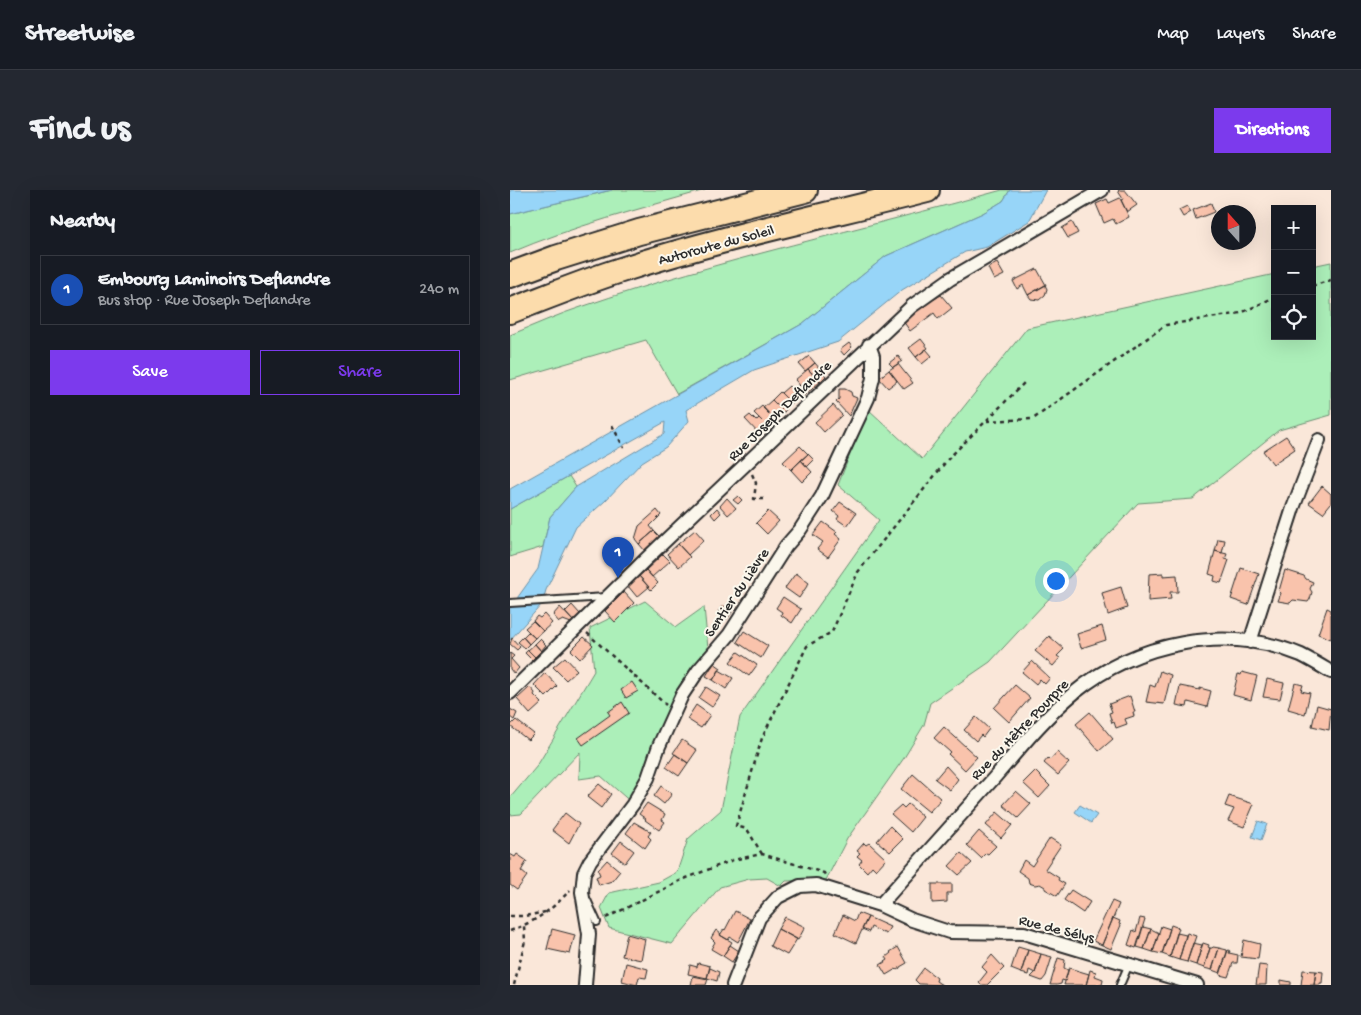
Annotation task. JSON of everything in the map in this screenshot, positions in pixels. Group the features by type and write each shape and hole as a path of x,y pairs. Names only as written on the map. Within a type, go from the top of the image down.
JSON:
{"highway":[{"name":"Autoroute du Soleil","path":"510,276 556,258 639,232 805,190"},
{"name":"Autoroute du Soleil","path":"510,311 622,270 927,190"}],"street":[{"name":"Rue Joseph Deflandre","path":"510,692 606,597 912,306 950,278 1102,190"},
{"name":"Sentier du Lièvre","path":"584,874 590,861 633,804 648,778 659,746 682,695 698,671 729,635 786,546 800,530 822,496 868,398 873,378 873,356 869,346"},
{"path":"1250,642 1293,508 1319,440"},
{"name":"Rue du Hêtre Pourpre","path":"880,905 1043,723 1074,693 1094,678 1120,664 1161,647 1186,641 1216,640 1250,642 1278,648 1302,656 1331,672"},
{"path":"584,874 582,892 589,934 585,985"},
{"name":"Rue de Sélys","path":"733,985 759,918 778,897 800,886 816,885 880,905 912,920 949,932 1024,934 1197,985"}],"lane":[{"path":"512,603 606,597"},
{"path":"582,892 597,922"},
{"path":"1120,985 1129,964"}],"path":[{"path":"1316,285 1331,280"},
{"path":"986,421 1033,419 1166,325 1241,313 1271,299"},
{"path":"762,854 748,829 736,826 762,738 807,646 832,632 858,572 948,459 1026,381"},
{"path":"612,425 624,448"},
{"path":"750,460 750,469 756,483 754,499 768,499"},
{"path":"579,625 674,713"},
{"path":"597,922 684,879 733,860 762,854 824,873 828,882 827,888"},
{"path":"510,931 524,926 548,912 584,874"},
{"path":"510,916 525,916 548,912"},
{"path":"514,985 525,941 524,926"}],"green space":[{"path":"612,190 705,190 582,226 510,253 510,214"},
{"path":"1002,190 1010,190 1003,201 983,213 886,256 802,324 677,394 646,340 510,380 510,335 556,316 636,289 740,259"},
{"path":"1331,262 1331,415 1279,430 1193,499 1138,503 990,662 930,703 924,725 904,758 847,839 826,880 786,881 781,886 767,878 749,879 720,887 672,944 609,928 601,908 609,893 659,882 677,872 688,839 721,810 740,717 879,520 838,485 868,409 922,459 1027,328 1271,275 1271,340 1316,340 1316,265"},
{"path":"569,476 576,487 550,517 543,547 510,557 510,509"},
{"path":"645,601 676,627 704,607 709,659 698,671 633,804 601,776 579,779 580,752 521,814 510,815 510,798 537,766 594,671 590,628"}],"water":[{"path":"510,190 612,190 510,214"},
{"path":"1010,190 1046,190 1029,221 987,247 965,252 902,290 838,342 754,370 686,410 689,421 666,447 642,462 605,501 576,527 546,590 542,604 510,640 510,608 538,569 550,517 576,487 664,434 665,422 510,509 510,489 802,324 886,256 983,213 1003,201"},
{"path":"1080,805 1097,815 1091,823 1075,812"},
{"path":"1258,821 1267,824 1261,840 1252,837"}],"building":[{"path":"1119,190 1125,190 1137,205 1127,212 1121,200 1123,199"},
{"path":"1120,198 1129,217 1116,224 1113,219 1104,223 1096,204 1107,199 1109,203"},
{"path":"1211,203 1212,205 1211,213 1196,219 1193,210"},
{"path":"1187,206 1191,212 1183,217 1179,210"},
{"path":"1072,222 1078,233 1068,238 1062,228"},
{"path":"997,263 1004,275 994,280 988,268"},
{"path":"1037,269 1046,285 1028,295 1023,285 1017,289 1013,281"},
{"path":"1045,285 1047,289 1045,295 1039,300 1031,299 1028,295"},
{"path":"941,295 952,308 938,319 934,313 910,331 903,321"},
{"path":"921,339 928,348 916,357 909,348"},
{"path":"849,343 852,347 844,355 840,350"},
{"path":"926,349 932,356 922,364 916,357"},
{"path":"809,356 815,363 805,371 799,364"},
{"path":"898,356 902,361 893,367 889,363"},
{"path":"815,363 826,376 820,382 808,369"},
{"path":"898,364 913,383 904,389 889,370"},
{"path":"808,369 820,382 807,393 795,380"},
{"path":"889,370 897,381 888,388 879,378"},
{"path":"799,385 807,393 801,398 793,390"},
{"path":"789,386 799,396 791,403 781,393"},
{"path":"839,389 851,392 852,396 857,398 849,416 836,402 839,399"},
{"path":"780,392 791,403 784,412 772,400"},
{"path":"772,400 784,412 775,420 763,408"},
{"path":"833,405 842,415 824,432 815,422"},
{"path":"762,406 775,420 768,427 754,413"},
{"path":"750,415 756,421 759,418 768,427 760,435 745,419"},
{"path":"1286,436 1295,449 1273,464 1263,451"},
{"path":"800,446 808,454 791,470 783,462"},
{"path":"808,454 814,460 807,467 801,460"},
{"path":"801,460 812,472 802,482 791,470"},
{"path":"1322,486 1331,494 1331,503 1323,513 1309,503"},
{"path":"738,496 742,500 738,504 733,500"},
{"path":"727,498 736,508 728,515 720,506"},
{"path":"840,502 856,513 847,526 837,519 839,516 833,511"},
{"path":"717,508 721,513 715,519 711,514"},
{"path":"657,510 661,515 650,526 654,531 639,544 635,539 639,526"},
{"path":"768,511 779,521 767,534 756,523"},
{"path":"823,522 837,532 835,534 841,539 828,557 817,549 823,542 813,535"},
{"path":"695,530 704,540 688,555 678,544"},
{"path":"654,531 661,538 646,552 639,544"},
{"path":"1218,539 1225,540 1222,553 1215,551"},
{"path":"678,544 690,557 679,567 667,554"},
{"path":"1215,551 1227,554 1225,559 1229,560 1221,583 1214,581 1215,576 1209,574"},
{"path":"663,554 670,561 652,577 646,570"},
{"path":"1241,568 1259,574 1248,605 1231,599"},
{"path":"646,570 658,583 651,590 639,576"},
{"path":"1285,570 1304,576 1313,582 1308,602 1293,600 1290,603 1278,601"},
{"path":"796,573 809,583 799,598 785,588"},
{"path":"1163,573 1163,576 1177,575 1178,592 1170,592 1171,599 1148,601 1149,574"},
{"path":"639,576 649,587 637,597 628,586"},
{"path":"1121,587 1127,608 1108,615 1102,593"},
{"path":"624,592 634,603 615,622 605,611"},
{"path":"783,597 801,609 792,623 781,615 782,612 776,608"},
{"path":"572,605 580,614 573,621 565,612"},
{"path":"723,605 732,612 727,619 718,612"},
{"path":"560,607 573,621 571,623 563,620 559,622 553,615"},
{"path":"1327,608 1331,610 1331,639 1318,634"},
{"path":"544,614 552,623 543,631 533,621 537,616 540,618"},
{"path":"533,621 543,631 535,638 525,628"},
{"path":"1102,626 1106,640 1081,648 1077,634"},
{"path":"744,631 768,646 761,658 737,642"},
{"path":"528,632 535,638 529,644 523,637"},
{"path":"1049,636 1064,649 1057,656 1060,658 1053,666 1035,651"},
{"path":"523,637 529,644 525,648 518,642"},
{"path":"584,637 593,645 580,659 571,650"},
{"path":"512,638 520,647 517,650 510,644"},
{"path":"540,639 546,645 541,651 535,644"},
{"path":"535,644 541,651 535,657 528,650"},
{"path":"528,650 535,657 532,660 525,653"},
{"path":"738,652 757,665 749,676 730,662"},
{"path":"510,653 514,656 511,659 519,668 514,674 510,669"},
{"path":"565,657 577,670 566,680 553,667"},
{"path":"1032,661 1050,678 1045,684 1040,679 1036,684 1022,672"},
{"path":"714,663 721,668 713,680 706,676"},
{"path":"719,670 733,678 726,689 713,680"},
{"path":"1160,671 1171,675 1164,704 1146,702 1150,685 1155,687"},
{"path":"1242,672 1257,676 1251,700 1233,695 1238,674 1241,675"},
{"path":"545,673 557,686 546,697 534,685"},
{"path":"1267,679 1284,683 1280,699 1263,697"},
{"path":"632,682 638,691 626,698 621,690"},
{"path":"1295,683 1303,685 1301,691 1310,693 1305,714 1288,709"},
{"path":"1015,685 1030,698 1009,722 994,708"},
{"path":"1180,686 1211,691 1207,707 1188,702 1187,707 1176,705"},
{"path":"530,687 535,693 534,695 542,703 530,714 517,699"},
{"path":"706,687 720,696 712,707 699,698"},
{"path":"1130,696 1135,712 1133,712 1134,716 1125,719 1127,724 1116,728 1114,722 1112,723 1109,713 1112,712 1109,704"},
{"path":"622,702 629,713 583,745 578,738 610,715 608,712"},
{"path":"696,705 710,715 701,728 687,719"},
{"path":"1317,705 1331,709 1329,730 1312,726"},
{"path":"510,709 517,713 514,720 510,717"},
{"path":"1090,712 1113,739 1099,751 1076,724"},
{"path":"976,717 989,729 983,737 981,735 976,741 964,730"},
{"path":"516,720 534,734 528,740 510,726"},
{"path":"944,727 977,757 965,770 948,754 950,752 934,738"},
{"path":"682,740 697,750 688,763 673,753"},
{"path":"1057,752 1069,763 1058,775 1044,763 1048,758 1050,760"},
{"path":"675,754 688,763 679,776 666,767"},
{"path":"946,766 958,779 950,790 935,779"},
{"path":"1035,771 1050,786 1039,798 1023,783"},
{"path":"913,774 941,799 929,812 901,789"},
{"path":"599,784 611,794 601,808 587,797"},
{"path":"661,786 672,794 664,804 654,796"},
{"path":"1016,791 1031,804 1018,818 1003,805"},
{"path":"1229,796 1254,804 1244,827 1228,821 1234,809 1225,806"},
{"path":"647,803 665,814 662,820 665,822 659,830 639,814"},
{"path":"908,804 923,817 911,832 891,814 901,805 904,808"},
{"path":"997,812 1012,825 1001,838 986,825"},
{"path":"565,813 579,824 569,843 552,830"},
{"path":"634,822 651,832 648,836 651,839 645,848 626,833"},
{"path":"890,826 903,839 890,852 877,841"},
{"path":"979,831 996,846 981,858 967,845"},
{"path":"1050,838 1061,845 1045,869 1065,884 1057,896 1040,884 1029,883 1028,878 1018,871 1024,860 1032,866"},
{"path":"621,841 634,851 625,863 612,853"},
{"path":"864,843 866,845 869,843 886,859 876,870 872,866 867,872 859,864 862,860 857,856 860,853 857,851"},
{"path":"961,853 972,863 959,875 949,866"},
{"path":"510,854 515,857 517,854 527,861 521,871 527,876 517,890 510,885"},
{"path":"607,860 620,871 612,881 599,885 596,877 600,875 598,870"},
{"path":"932,884 952,884 952,893 947,893 947,902 932,903"},
{"path":"1071,890 1090,902 1083,913 1064,900"},
{"path":"1112,901 1119,904 1102,945 1093,941"},
{"path":"735,911 750,919 738,942 730,937 728,940 720,935 725,930"},
{"path":"858,913 868,917 856,943 835,933 843,915 855,921"},
{"path":"785,917 805,927 798,940 778,929"},
{"path":"868,917 890,927 886,934 871,927 869,932 862,929"},
{"path":"1113,918 1120,921 1119,924 1121,925 1111,949 1102,945"},
{"path":"1140,918 1145,919 1136,948 1128,945 1133,930 1136,932"},
{"path":"1171,925 1179,928 1170,957 1162,954"},
{"path":"1161,926 1170,929 1162,954 1153,952"},
{"path":"1143,927 1151,929 1144,949 1137,947"},
{"path":"552,929 575,935 570,954 547,949"},
{"path":"778,929 797,939 787,955 770,946"},
{"path":"1151,929 1159,933 1153,952 1144,949"},
{"path":"716,930 720,935 732,942 723,956 711,949 715,942 711,938"},
{"path":"1177,933 1186,935 1179,960 1170,957"},
{"path":"1187,933 1196,936 1187,962 1179,960"},
{"path":"627,934 645,939 641,960 622,956"},
{"path":"1244,940 1260,944 1258,959 1241,957"},
{"path":"1193,943 1202,945 1196,965 1187,962"},
{"path":"1203,943 1209,945 1208,947 1210,948 1204,968 1196,965"},
{"path":"730,945 739,951 732,962 723,956"},
{"path":"898,947 907,963 886,975 880,965 888,960 886,957 890,952"},
{"path":"1018,947 1028,950 1021,973 1011,969"},
{"path":"1210,948 1219,948 1212,970 1204,968"},
{"path":"1219,948 1227,950 1220,973 1212,970"},
{"path":"1028,950 1041,954 1035,973 1029,970 1028,975 1021,973"},
{"path":"1228,950 1230,951 1229,953 1238,955 1237,963 1233,963 1228,977 1220,975"},
{"path":"1041,954 1052,957 1046,976 1042,981 1031,977 1035,973"},
{"path":"992,955 1004,968 987,985 981,985 979,982 987,972 982,967"},
{"path":"1058,958 1065,960 1064,968 1068,970 1065,981 1062,980 1061,984 1050,985"},
{"path":"626,963 648,969 646,978 639,977 637,985 622,981"},
{"path":"698,963 710,966 707,978 688,974 690,965 697,967"},
{"path":"1259,965 1267,966 1266,985 1256,985"},
{"path":"710,968 719,972 717,981 707,978"},
{"path":"924,968 937,978 936,981 942,985 919,984 915,980"},
{"path":"1069,968 1089,974 1086,985 1064,985"},
{"path":"1090,970 1096,972 1095,976 1103,979 1102,985 1086,985"},
{"path":"1303,970 1316,971 1314,985 1301,985"},
{"path":"1316,971 1323,972 1320,985 1314,985"},
{"path":"693,976 708,979 706,985 691,985"},
{"path":"1281,980 1291,982 1291,985 1281,985"}],"place":[{"name":"Embourg Laminoirs Deflandre","path":"618,578"}]}
